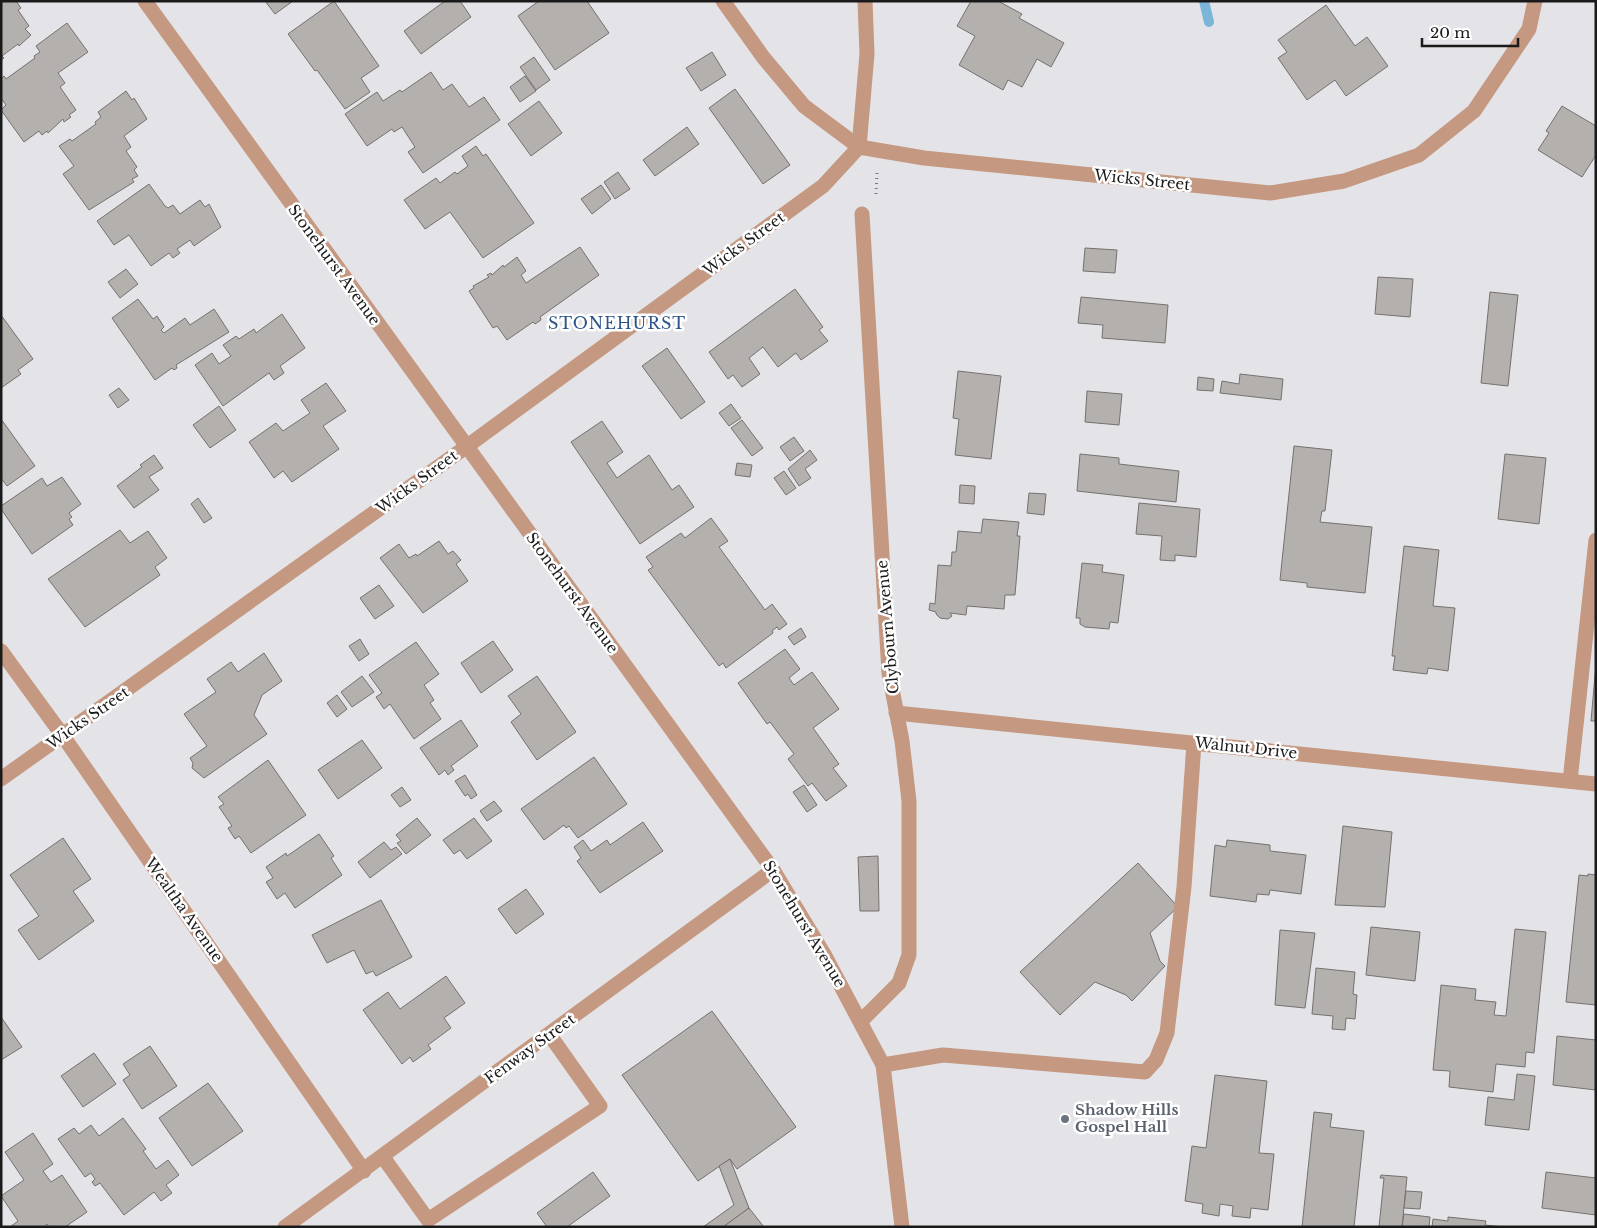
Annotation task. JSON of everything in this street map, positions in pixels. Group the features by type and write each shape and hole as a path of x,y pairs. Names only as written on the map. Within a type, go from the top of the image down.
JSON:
{"street":[{"name":"Stonehurst Avenue","path":"145,1 773,870 825,956 882,1064 902,1227"},
{"path":"723,1 763,56 804,106 859,147"},
{"path":"859,147 867,54 865,1"},
{"name":"Wicks Street","path":"1,779 466,447 823,186 859,147 924,158 1270,193 1344,181 1419,155 1474,111 1529,29 1535,1"},
{"name":"Clybourn Avenue","path":"861,1021 899,983 909,955 909,801 902,742 889,673 862,214"},
{"path":"1570,781 1596,540"},
{"name":"Wealtha Avenue","path":"1,651 63,736 364,1171"},
{"name":"Walnut Drive","path":"896,713 1596,784"},
{"path":"882,1064 943,1055 1145,1072 1156,1060 1167,1032 1184,887 1194,743"},
{"name":"Fenway Street","path":"286,1227 773,870"},
{"path":"383,1157 428,1220 600,1106 549,1034"}],"path":[{"path":"862,214 876,200 878,150"}],"building":[{"path":"1,1 16,1 21,8 18,10 29,26 25,29 31,35 19,46 18,44 2,56 4,58 1,60"},
{"path":"265,1 293,1 275,14"},
{"path":"334,1 379,66 361,78 370,92 345,109 288,34"},
{"path":"445,1 460,1 471,17 421,54 404,31"},
{"path":"539,1 587,1 609,33 555,70 518,16"},
{"path":"971,1 998,1 1022,14 1019,18 1064,43 1051,67 1037,59 1022,87 1008,80 1003,90 959,65 975,36 957,26"},
{"path":"1326,5 1355,46 1367,37 1388,66 1346,96 1335,80 1307,100 1278,58 1287,52 1278,40"},
{"path":"67,23 88,52 58,73 65,83 60,87 76,110 69,115 71,117 64,122 63,119 48,133 47,131 42,135 39,131 24,142 1,110 6,105 1,98 1,79 4,76 6,79 35,58 34,56 40,52 36,46"},
{"path":"712,52 726,75 701,91 686,68"},
{"path":"534,57 550,80 536,90 520,67"},
{"path":"431,72 443,90 452,84 469,107 484,97 500,120 423,173 408,152 415,147 402,127 394,132 392,129 367,146 345,114 377,92 383,101 400,90 402,92"},
{"path":"525,76 536,91 520,102 510,87"},
{"path":"735,89 790,165 763,184 709,108"},
{"path":"126,91 132,100 134,98 147,119 124,136 131,147 126,151 137,167 134,170 138,176 132,179 134,182 89,210 63,174 74,166 59,146 70,139 72,141 96,124 95,122 101,117 98,112"},
{"path":"539,101 562,133 531,156 508,124"},
{"path":"1562,106 1596,126 1596,155 1582,177 1538,150 1549,133 1546,131"},
{"path":"687,127 699,144 655,176 643,160"},
{"path":"476,146 483,156 486,154 534,223 483,258 450,212 425,229 404,200 436,178 440,183 455,172 457,174 468,166 462,156"},
{"path":"618,172 630,189 615,199 604,182"},
{"path":"149,184 165,206 168,208 173,205 180,214 200,200 205,207 209,204 221,227 194,246 190,240 177,249 180,253 173,258 169,253 151,266 129,235 114,245 97,221"},
{"path":"601,185 611,199 592,214 581,199"},
{"path":"580,247 599,275 540,317 541,320 535,324 533,322 507,340 497,326 493,328 469,291 474,288 473,286 489,277 487,275 491,273 492,275 503,265 504,267 517,257 526,271 521,275 526,283"},
{"path":"1085,248 1117,250 1115,273 1083,271"},
{"path":"126,269 138,284 120,298 108,282"},
{"path":"1378,277 1413,279 1410,317 1375,314"},
{"path":"795,289 823,327 819,330 828,341 801,360 796,353 778,367 763,347 749,358 760,374 742,387 733,375 728,379 709,352"},
{"path":"1490,292 1518,295 1508,386 1481,383"},
{"path":"1081,297 1168,305 1165,343 1102,338 1103,325 1078,323"},
{"path":"138,299 153,319 157,316 164,327 161,330 164,333 185,318 190,325 214,309 229,332 176,365 177,368 174,370 172,368 155,380 112,318"},
{"path":"282,314 305,348 280,366 284,373 274,380 269,373 223,406 195,365 212,353 219,364 231,356 223,345 236,336 239,339 254,329 256,333"},
{"path":"1,315 33,359 18,370 21,374 1,388"},
{"path":"667,348 705,402 681,419 642,366"},
{"path":"958,371 1001,376 991,459 955,455 959,419 953,418"},
{"path":"1240,374 1283,379 1281,400 1220,393 1222,381 1239,384"},
{"path":"1198,377 1214,379 1213,391 1197,390"},
{"path":"326,383 346,411 323,426 339,449 292,482 283,471 274,478 249,442 276,423 283,431 310,413 301,400"},
{"path":"119,388 129,400 118,408 109,395"},
{"path":"1087,391 1122,394 1119,425 1085,422"},
{"path":"731,404 741,418 729,426 719,413"},
{"path":"219,406 236,430 210,448 193,425"},
{"path":"1,419 35,466 7,486 1,478"},
{"path":"742,420 763,448 752,456 731,428"},
{"path":"602,421 623,452 607,463 617,478 649,455 672,490 679,485 694,507 640,544 571,442"},
{"path":"794,437 804,451 790,461 780,447"},
{"path":"1294,446 1332,450 1325,511 1322,511 1320,522 1372,527 1365,593 1307,587 1307,583 1280,580"},
{"path":"810,450 817,460 805,469 811,478 799,486 788,469"},
{"path":"1080,454 1119,458 1119,464 1179,471 1176,502 1077,491"},
{"path":"1505,454 1546,458 1539,524 1498,519"},
{"path":"154,455 163,468 149,477 159,490 134,508 117,486"},
{"path":"737,463 752,465 750,477 735,475"},
{"path":"784,471 796,488 786,495 774,478"},
{"path":"62,477 81,504 69,513 72,517 69,519 73,525 32,554 1,509 1,506 42,478 47,486"},
{"path":"960,485 975,486 974,504 959,503"},
{"path":"1029,493 1046,494 1044,515 1027,513"},
{"path":"198,498 212,518 204,523 191,504"},
{"path":"1139,503 1200,509 1196,557 1175,555 1175,561 1160,560 1162,536 1136,534"},
{"path":"711,518 728,541 719,547 765,610 772,604 787,624 779,630 777,627 772,631 773,633 726,668 723,663 719,666 648,570 653,567 646,557 681,533 685,538"},
{"path":"983,519 1019,522 1017,536 1020,536 1015,595 1005,595 1004,609 967,606 966,615 950,613 952,616 948,619 940,618 936,612 929,610 930,603 935,604 938,565 951,566 952,552 956,552 958,531 981,533"},
{"path":"120,530 130,543 148,531 167,558 155,567 160,575 85,627 48,579"},
{"path":"439,541 448,554 453,551 461,560 456,564 468,581 423,613 380,558 399,544 409,558 416,554 417,556"},
{"path":"1404,546 1439,550 1433,606 1455,608 1448,671 1428,668 1427,674 1393,670 1395,656 1392,656"},
{"path":"1082,563 1103,565 1102,572 1124,575 1118,623 1110,622 1109,629 1085,627 1080,624 1080,618 1076,618"},
{"path":"379,585 394,606 375,619 360,598"},
{"path":"801,628 806,637 794,645 788,637"},
{"path":"360,639 369,654 359,661 349,646"},
{"path":"493,641 513,670 481,693 461,663"},
{"path":"416,642 439,674 424,685 434,700 430,703 441,719 414,739 390,704 384,709 376,697 382,693 369,675"},
{"path":"785,649 800,669 789,678 794,685 812,672 839,709 813,728 839,764 833,768 847,786 826,801 812,783 808,786 788,759 794,754 770,722 767,724 738,683"},
{"path":"264,653 282,681 262,695 254,715 267,734 204,778 192,768 193,763 190,758 207,746 184,714 216,692 207,679 231,662 238,672"},
{"path":"1596,664 1596,721 1591,721"},
{"path":"362,676 374,692 352,707 341,692"},
{"path":"537,676 576,732 537,760 511,722 521,714 508,696"},
{"path":"337,695 347,709 337,717 327,703"},
{"path":"461,720 478,746 451,766 454,770 448,775 445,770 439,775 420,748"},
{"path":"362,740 382,768 338,799 318,770"},
{"path":"594,757 627,804 578,838 569,826 566,828 564,825 544,840 521,809"},
{"path":"268,760 306,815 251,853 239,836 235,839 228,828 232,826 219,807 224,804 218,797"},
{"path":"465,775 477,795 471,799 468,794 465,796 455,781"},
{"path":"804,785 817,805 807,812 793,792"},
{"path":"402,787 411,800 400,807 391,795"},
{"path":"494,801 502,811 487,821 480,811"},
{"path":"417,818 431,835 406,854 397,843 401,841 396,835"},
{"path":"474,818 492,841 467,859 460,850 454,854 443,840"},
{"path":"643,822 663,851 600,893 577,861 581,858 574,847 583,840 591,851 607,840 610,845"},
{"path":"1343,826 1392,832 1385,907 1335,905"},
{"path":"319,834 334,856 331,858 342,875 295,908 285,893 277,899 266,882 273,878 266,867 286,853 287,856"},
{"path":"63,838 91,879 73,891 94,921 39,960 18,930 39,916 10,875"},
{"path":"1227,840 1270,845 1270,851 1306,855 1301,894 1270,890 1269,895 1257,894 1256,902 1210,896 1215,845 1226,847"},
{"path":"384,842 391,850 396,847 402,854 370,878 358,862"},
{"path":"878,856 879,911 860,911 858,857"},
{"path":"1138,863 1178,907 1150,933 1160,961 1165,966 1132,1001 1126,995 1095,982 1060,1015 1020,972"},
{"path":"1588,874 1596,875 1596,1005 1566,1002 1579,875 1588,876"},
{"path":"526,889 544,914 516,934 498,909"},
{"path":"381,900 412,957 376,976 373,971 366,974 354,950 327,963 312,935"},
{"path":"1371,927 1420,932 1415,981 1366,975"},
{"path":"1515,929 1546,932 1534,1053 1526,1052 1525,1067 1496,1064 1493,1092 1449,1087 1450,1071 1433,1070 1441,985 1476,989 1475,1000 1496,1002 1494,1015 1506,1016"},
{"path":"1280,930 1315,933 1305,1008 1275,1005"},
{"path":"1316,968 1355,972 1353,994 1357,995 1355,1019 1346,1018 1345,1030 1332,1029 1333,1016 1312,1014"},
{"path":"446,976 465,1003 444,1018 451,1028 428,1045 431,1049 413,1062 410,1057 402,1064 363,1010 388,992 400,1009"},
{"path":"712,1011 796,1127 737,1169 730,1159 698,1181 622,1075"},
{"path":"1,1017 22,1047 1,1060"},
{"path":"1557,1036 1596,1040 1596,1090 1553,1085"},
{"path":"150,1046 177,1086 142,1109 123,1080 130,1075 123,1064"},
{"path":"94,1053 116,1084 83,1107 61,1076"},
{"path":"1517,1074 1535,1076 1529,1130 1485,1125 1488,1097 1514,1100"},
{"path":"1215,1075 1267,1081 1259,1153 1274,1154 1268,1210 1251,1208 1250,1218 1232,1216 1233,1206 1220,1204 1219,1216 1202,1213 1203,1204 1185,1201 1192,1146 1206,1148"},
{"path":"208,1083 243,1131 192,1166 159,1118"},
{"path":"1314,1112 1332,1114 1330,1127 1364,1131 1354,1227 1302,1227"},
{"path":"123,1118 146,1149 143,1151 156,1169 168,1160 179,1175 166,1185 172,1193 161,1201 154,1192 124,1215 100,1183 95,1186 92,1182 95,1179 91,1173 85,1177 58,1139 74,1128 79,1134 91,1125 99,1136"},
{"path":"33,1133 53,1164 43,1171 51,1182 62,1175 87,1212 65,1227 49,1227 47,1224 44,1227 10,1227 18,1221 1,1196 24,1180 5,1152"},
{"path":"730,1159 749,1208 723,1227 703,1227 734,1205 719,1166"},
{"path":"593,1172 610,1196 567,1227 547,1227 537,1213"},
{"path":"1546,1172 1596,1178 1596,1215 1542,1208"},
{"path":"1381,1175 1407,1177 1402,1227 1379,1227 1384,1178 1380,1178"},
{"path":"1406,1191 1422,1192 1420,1209 1404,1208"},
{"path":"749,1208 764,1227 723,1227"},
{"path":"1404,1214 1430,1217 1429,1227 1402,1227"},
{"path":"1448,1217 1486,1221 1485,1225 1504,1227 1432,1227 1433,1219 1448,1221"}],"waterway":[{"path":"1204,1 1209,22"}],"place":[{"name":"Shadow Hills Gospel Hall","path":"1065,1119"}],"district":[{"name":"STONEHURST","path":"617,323"}]}
